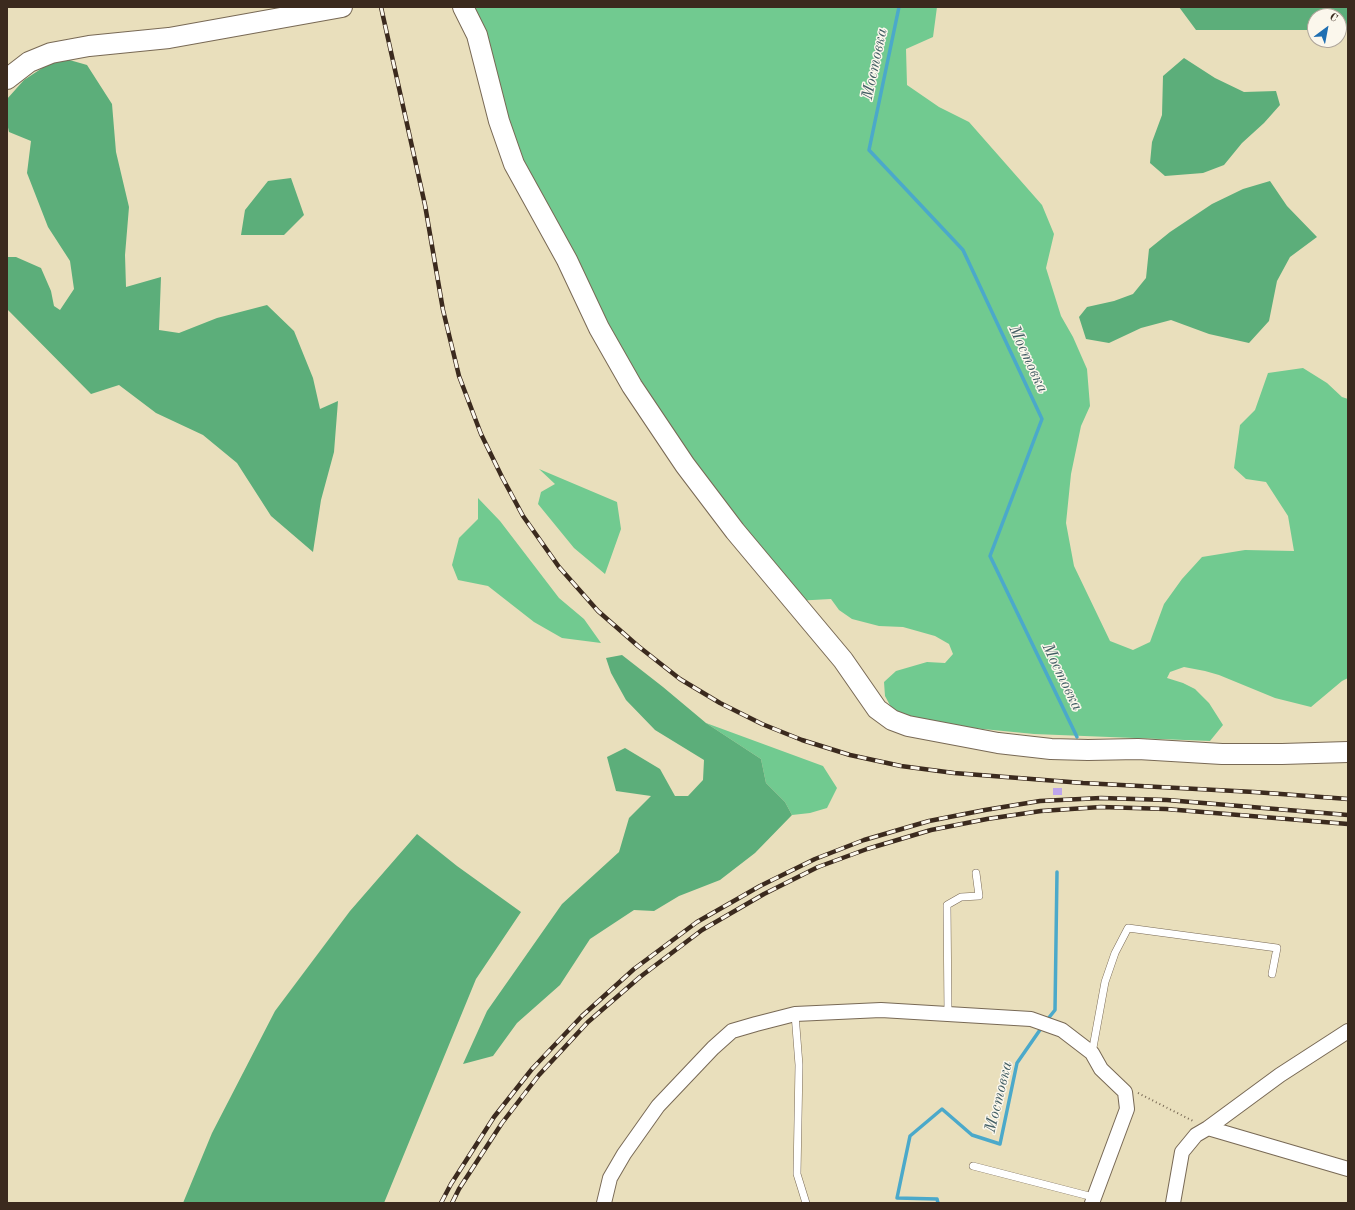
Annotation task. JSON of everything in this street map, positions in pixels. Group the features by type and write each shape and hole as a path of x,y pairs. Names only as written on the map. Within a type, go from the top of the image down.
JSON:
{"street":[{"path":"7,79 29,62 52,53 88,46 169,38 342,7"},
{"path":"463,7 477,35 500,121 514,164 567,260 599,328 632,386 685,465 735,531 844,660 877,709 892,720 908,726 998,743 1051,749 1138,749 1222,754 1348,752"},
{"path":"604,1203 610,1178 624,1154 658,1106 713,1048 732,1031 795,1014 882,1010 1032,1019 1062,1030 1092,1053 1101,1069 1125,1092 1127,1109 1093,1200"},
{"path":"1173,1203 1182,1152 1196,1135 1208,1128 1280,1075 1348,1031"},
{"path":"1208,1128 1348,1169"}],"lane":[{"path":"948,1014 947,905 961,897 979,896 976,873"},
{"path":"1092,1053 1105,982 1115,953 1128,928 1276,948 1272,974"},
{"path":"795,1014 799,1066 797,1174 806,1203"},
{"path":"973,1166 1093,1200"}],"path":[{"path":"1125,1092 1138,1092 1208,1128"}],"green space":[{"path":"463,7 937,7 933,37 906,49 907,85 939,107 969,122 1042,205 1054,234 1046,268 1061,316 1073,337 1087,369 1090,406 1081,426 1071,474 1066,523 1074,566 1110,641 1133,650 1150,642 1164,604 1182,579 1202,557 1245,550 1294,551 1288,516 1266,482 1246,479 1234,468 1240,425 1255,410 1268,373 1303,368 1327,383 1342,397 1348,399 1348,678 1342,681 1311,707 1275,698 1219,675 1205,671 1184,667 1170,672 1167,678 1195,689 1209,703 1223,725 1210,741 1034,734 952,726 908,720 892,709 885,696 884,682 896,671 927,662 945,663 953,654 949,644 935,636 903,627 879,626 852,619 839,610 831,599 794,601 685,465 529,193"},
{"path":"1179,7 1348,7 1348,30 1347,8 1307,8 1307,30 1196,30"},
{"path":"59,57 87,65 112,104 116,152 129,207 125,255 126,287 161,277 159,330 179,333 217,318 267,305 294,331 313,378 320,409 338,401 334,452 321,500 313,552 271,516 237,463 203,435 156,413 119,385 91,394 7,309 7,257 16,257 41,268 51,291 54,306 60,310 74,289 70,261 48,227 27,173 31,141 9,132 7,123 7,99 24,80"},
{"path":"1184,58 1215,78 1244,92 1276,91 1280,105 1264,123 1242,143 1224,165 1203,173 1165,176 1150,163 1152,142 1162,115 1163,76"},
{"path":"291,178 304,215 284,235 241,235 245,210 268,181"},
{"path":"1270,181 1287,206 1317,237 1290,257 1277,281 1269,321 1249,343 1209,334 1171,320 1141,328 1109,343 1086,339 1079,317 1087,307 1114,301 1133,294 1146,278 1149,249 1170,232 1212,204 1243,189"},
{"path":"539,469 617,502 621,529 605,574 574,548 538,504 541,492 555,484"},
{"path":"478,498 500,521 559,598 584,619 601,643 562,638 534,622 488,586 458,580 452,565 459,538 478,519"},
{"path":"622,655 706,723 761,759 766,783 785,802 792,815 755,853 720,880 679,896 654,911 634,910 590,939 560,985 517,1023 493,1056 463,1064 487,1011 562,904 619,852 629,818 651,796 616,791 607,757 625,748 660,769 675,796 688,796 703,780 704,760 655,730 626,700 611,673 606,658"},
{"path":"706,723 823,766 837,788 827,808 810,813 792,815 785,802 766,783 761,759"},
{"path":"417,834 457,866 521,912 476,979 384,1203 183,1203 212,1133 275,1011 350,911"}],"building":[{"path":"1053,788 1062,788 1062,795 1053,795"}],"waterway":[{"name":"Мостовка","path":"899,7 869,150 963,250 1042,419 990,556 1077,737"},
{"name":"Мостовка","path":"1047,1020 1055,1010 1057,872"},
{"name":"Мостовка","path":"938,1203 937,1199 897,1198 910,1136 942,1109 972,1135 1000,1144 1017,1063 1042,1027"}],"railway":[{"path":"381,7 425,205 443,310 459,376 481,434 523,516 559,567 598,611 638,646 680,679 720,703 762,724 802,740 850,755 901,766 954,773 1083,783 1254,792 1348,799"},
{"path":"441,1203 451,1184 494,1117 532,1069 582,1016 634,969 697,922 760,886 815,859 864,840 929,821 1040,801 1101,798 1167,800 1348,815"},
{"path":"452,1203 459,1189 502,1123 539,1075 588,1022 640,977 702,930 764,894 818,867 867,849 931,830 987,819 1041,811 1101,807 1166,809 1348,824"}]}
